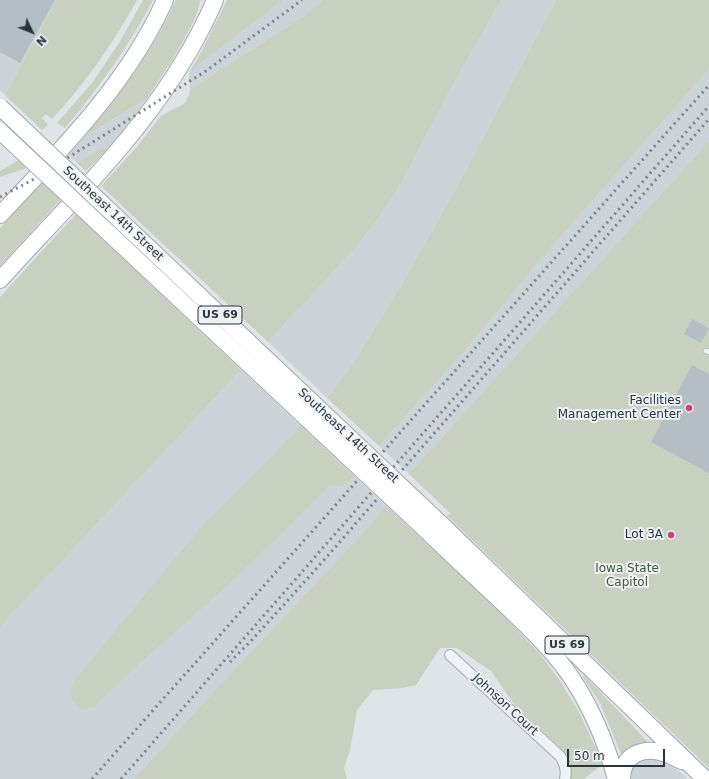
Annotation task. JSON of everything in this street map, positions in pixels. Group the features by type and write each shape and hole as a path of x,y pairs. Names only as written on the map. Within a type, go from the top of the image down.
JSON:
{"main road":[{"path":"0,215 93,112 107,94 125,70 144,40 165,0"},
{"path":"0,280 119,151 141,123 178,70 215,0"},
{"name":"Southeast 14th Street","path":"0,107 435,529 548,648 569,674 586,702 600,731 616,779"},
{"name":"Southeast 14th Street","path":"0,131 694,768"},
{"path":"622,779 622,770 627,759 637,752 654,751 667,754 694,768"},
{"name":"US 69","path":"694,768 705,779"}],"street":[{"name":"Johnson Court","path":"450,655 560,756 564,763 566,773 565,779"}],"shaded area":[{"path":"0,0 56,0 5,95 0,90"},
{"path":"284,0 323,0 305,15 190,90 188,80 190,71"},
{"path":"501,0 556,0 457,187 402,284 356,359 327,398 268,342 356,247 377,220 399,187 451,88"},
{"path":"709,69 709,141 409,474 379,446 469,346 539,261"},
{"path":"147,98 120,135 106,151 103,147 77,163 68,155 89,131 92,133"},
{"path":"241,370 300,425 274,454 82,709 95,707 134,669 231,583 331,485 344,487 354,476 386,506 349,548 226,678 134,779 0,779 0,627"},
{"path":"657,757 674,767 688,779 630,779 629,775 632,766 640,759"}],"green space":[{"path":"56,0 137,0 109,47 88,77 52,119 46,114 42,118 48,125 42,130 5,95"},
{"path":"143,0 153,0 134,34 113,66 90,98 65,128 57,123 92,83 119,43"},
{"path":"176,0 201,0 194,21 173,59 147,98 91,133 89,131 126,85 148,52"},
{"path":"227,0 284,0 190,71 199,56"},
{"path":"323,0 501,0 451,88 399,187 377,220 356,247 268,342 101,186 136,148 161,116 185,103 190,90 305,15"},
{"path":"556,0 709,0 709,69 539,261 469,346 379,446 327,398 356,359 402,284 457,187"},
{"name":"Iowa State Capitol","path":"709,141 709,768 447,516 450,513 409,474"},
{"path":"103,147 106,151 86,171 77,163"},
{"path":"19,160 27,168 0,177 0,171"},
{"path":"42,182 61,199 0,266 0,228"},
{"path":"76,214 241,370 0,627 0,297"},
{"path":"300,425 354,476 344,487 331,485 231,583 134,669 95,707 82,710 72,700 71,690 75,680 208,520 274,454"},
{"path":"386,506 498,610 540,654 560,681 579,712 603,764 584,779 571,779 570,764 564,751 516,707 491,671 457,648 440,648 416,685 403,688 373,690 357,710 350,750 344,768 347,779 134,779 226,678 349,548"},
{"path":"585,676 647,742 637,746 622,756 600,703 583,677"}],"building":[{"path":"0,0 55,0 20,63 0,52"},
{"path":"692,319 709,328 701,343 684,334"},
{"name":"Facilities Management Center","path":"692,365 709,374 709,473 651,442"}],"railway":[{"path":"0,197 34,179 206,71 302,0"},
{"path":"92,779 709,85"},
{"path":"121,779 709,106"},
{"path":"230,662 325,559 709,119"}],"place":[{"name":"Facilities Management Center","path":"689,408"},
{"name":"Lot 3A","path":"671,535"}]}
